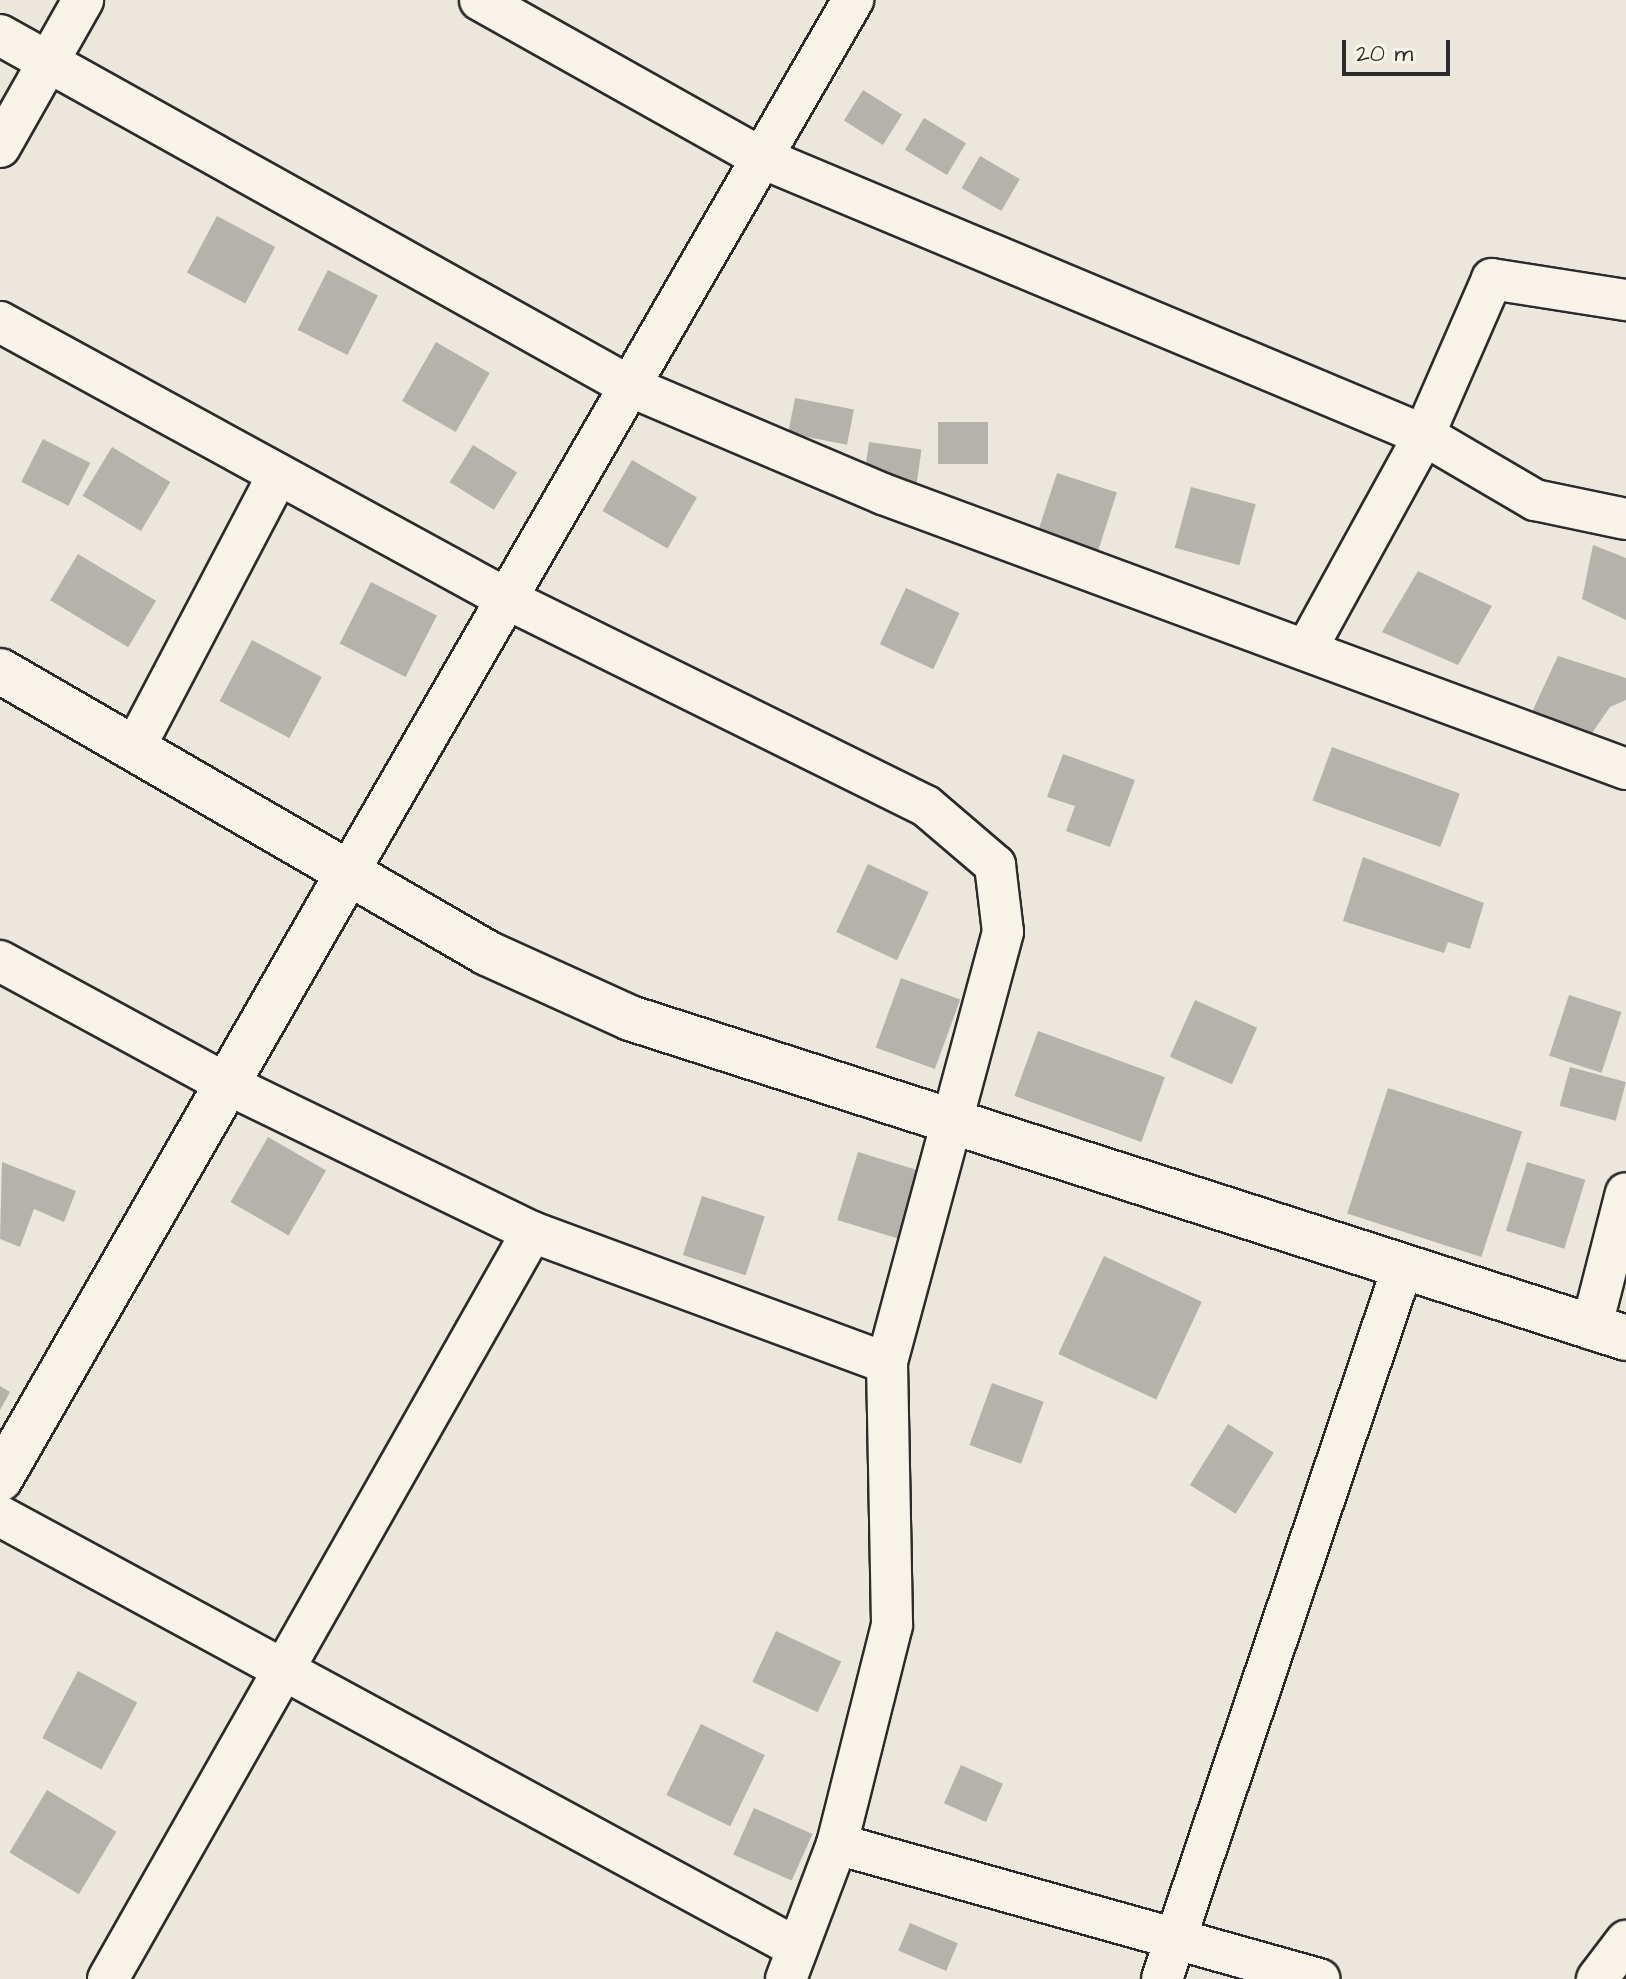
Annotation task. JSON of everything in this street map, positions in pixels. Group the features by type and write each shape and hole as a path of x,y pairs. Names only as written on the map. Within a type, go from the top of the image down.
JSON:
{"street":[{"path":"0,147 83,0"},
{"path":"480,0 762,158 1424,435 1535,500 1626,519"},
{"path":"0,1479 853,0"},
{"path":"0,35 631,387 883,494 1626,769"},
{"path":"1306,650 1424,435 1492,279 1626,300"},
{"path":"0,322 507,599 926,806 995,865 1003,932 956,1121 887,1363 892,1625 837,1844 792,1964 283,1670 0,1516"},
{"path":"134,749 278,475"},
{"path":"0,671 487,953 630,1018 1609,1334 1626,1193"},
{"path":"0,961 227,1084 532,1232 887,1363"},
{"path":"108,1979 532,1232"},
{"path":"1162,1979 1172,1941 1403,1266"},
{"path":"837,1844 1172,1941 1319,1979"},
{"path":"1597,1979 1626,1941"}],"building":[{"path":"863,90 902,114 883,145 844,121"},
{"path":"924,118 966,143 947,175 905,150"},
{"path":"980,156 1020,179 1001,211 962,188"},
{"path":"217,216 275,247 245,303 187,273"},
{"path":"328,270 378,295 347,355 298,330"},
{"path":"436,342 490,373 456,432 402,401"},
{"path":"795,398 854,409 847,445 788,433"},
{"path":"938,422 988,422 988,464 938,464"},
{"path":"43,439 90,463 68,506 21,482"},
{"path":"869,442 921,449 917,483 864,476"},
{"path":"473,445 517,473 494,510 450,482"},
{"path":"112,447 170,482 141,531 83,496"},
{"path":"632,460 697,497 667,549 602,511"},
{"path":"1057,473 1117,492 1098,551 1038,532"},
{"path":"1191,487 1256,504 1239,565 1175,548"},
{"path":"1593,545 1626,558 1626,620 1582,599"},
{"path":"78,554 156,601 128,647 50,600"},
{"path":"1418,571 1492,606 1458,665 1382,632"},
{"path":"371,582 437,616 406,677 340,643"},
{"path":"906,588 959,613 933,669 880,644"},
{"path":"252,640 322,677 289,738 220,701"},
{"path":"1558,656 1626,678 1626,700 1610,707 1590,736 1531,714"},
{"path":"1332,747 1460,794 1440,847 1313,801"},
{"path":"1063,754 1135,780 1110,847 1066,831 1075,806 1047,797"},
{"path":"1363,857 1484,903 1470,949 1448,942 1444,953 1343,921"},
{"path":"868,864 929,892 897,960 836,932"},
{"path":"901,978 960,1000 935,1069 876,1048"},
{"path":"1569,995 1621,1012 1602,1073 1549,1056"},
{"path":"1195,1000 1257,1028 1232,1084 1170,1057"},
{"path":"1038,1031 1165,1077 1141,1142 1014,1096"},
{"path":"1570,1067 1626,1082 1616,1121 1560,1106"},
{"path":"1388,1088 1522,1132 1481,1257 1347,1214"},
{"path":"268,1137 326,1170 289,1235 230,1202"},
{"path":"858,1152 922,1172 901,1239 837,1220"},
{"path":"2,1162 76,1191 64,1222 34,1209 20,1247 0,1239"},
{"path":"1527,1162 1585,1180 1564,1249 1506,1231"},
{"path":"702,1196 765,1216 746,1275 683,1255"},
{"path":"1104,1256 1202,1302 1156,1400 1058,1354"},
{"path":"992,1383 1044,1402 1021,1464 969,1445"},
{"path":"0,1386 10,1392 0,1410"},
{"path":"1228,1424 1274,1453 1236,1514 1190,1485"},
{"path":"776,1631 841,1661 818,1712 752,1682"},
{"path":"78,1671 137,1702 101,1770 42,1738"},
{"path":"701,1724 765,1755 730,1826 666,1795"},
{"path":"961,1765 1003,1784 986,1822 944,1803"},
{"path":"47,1790 116,1832 79,1894 9,1853"},
{"path":"754,1808 812,1834 792,1881 733,1855"},
{"path":"910,1923 958,1943 946,1971 898,1951"}]}
